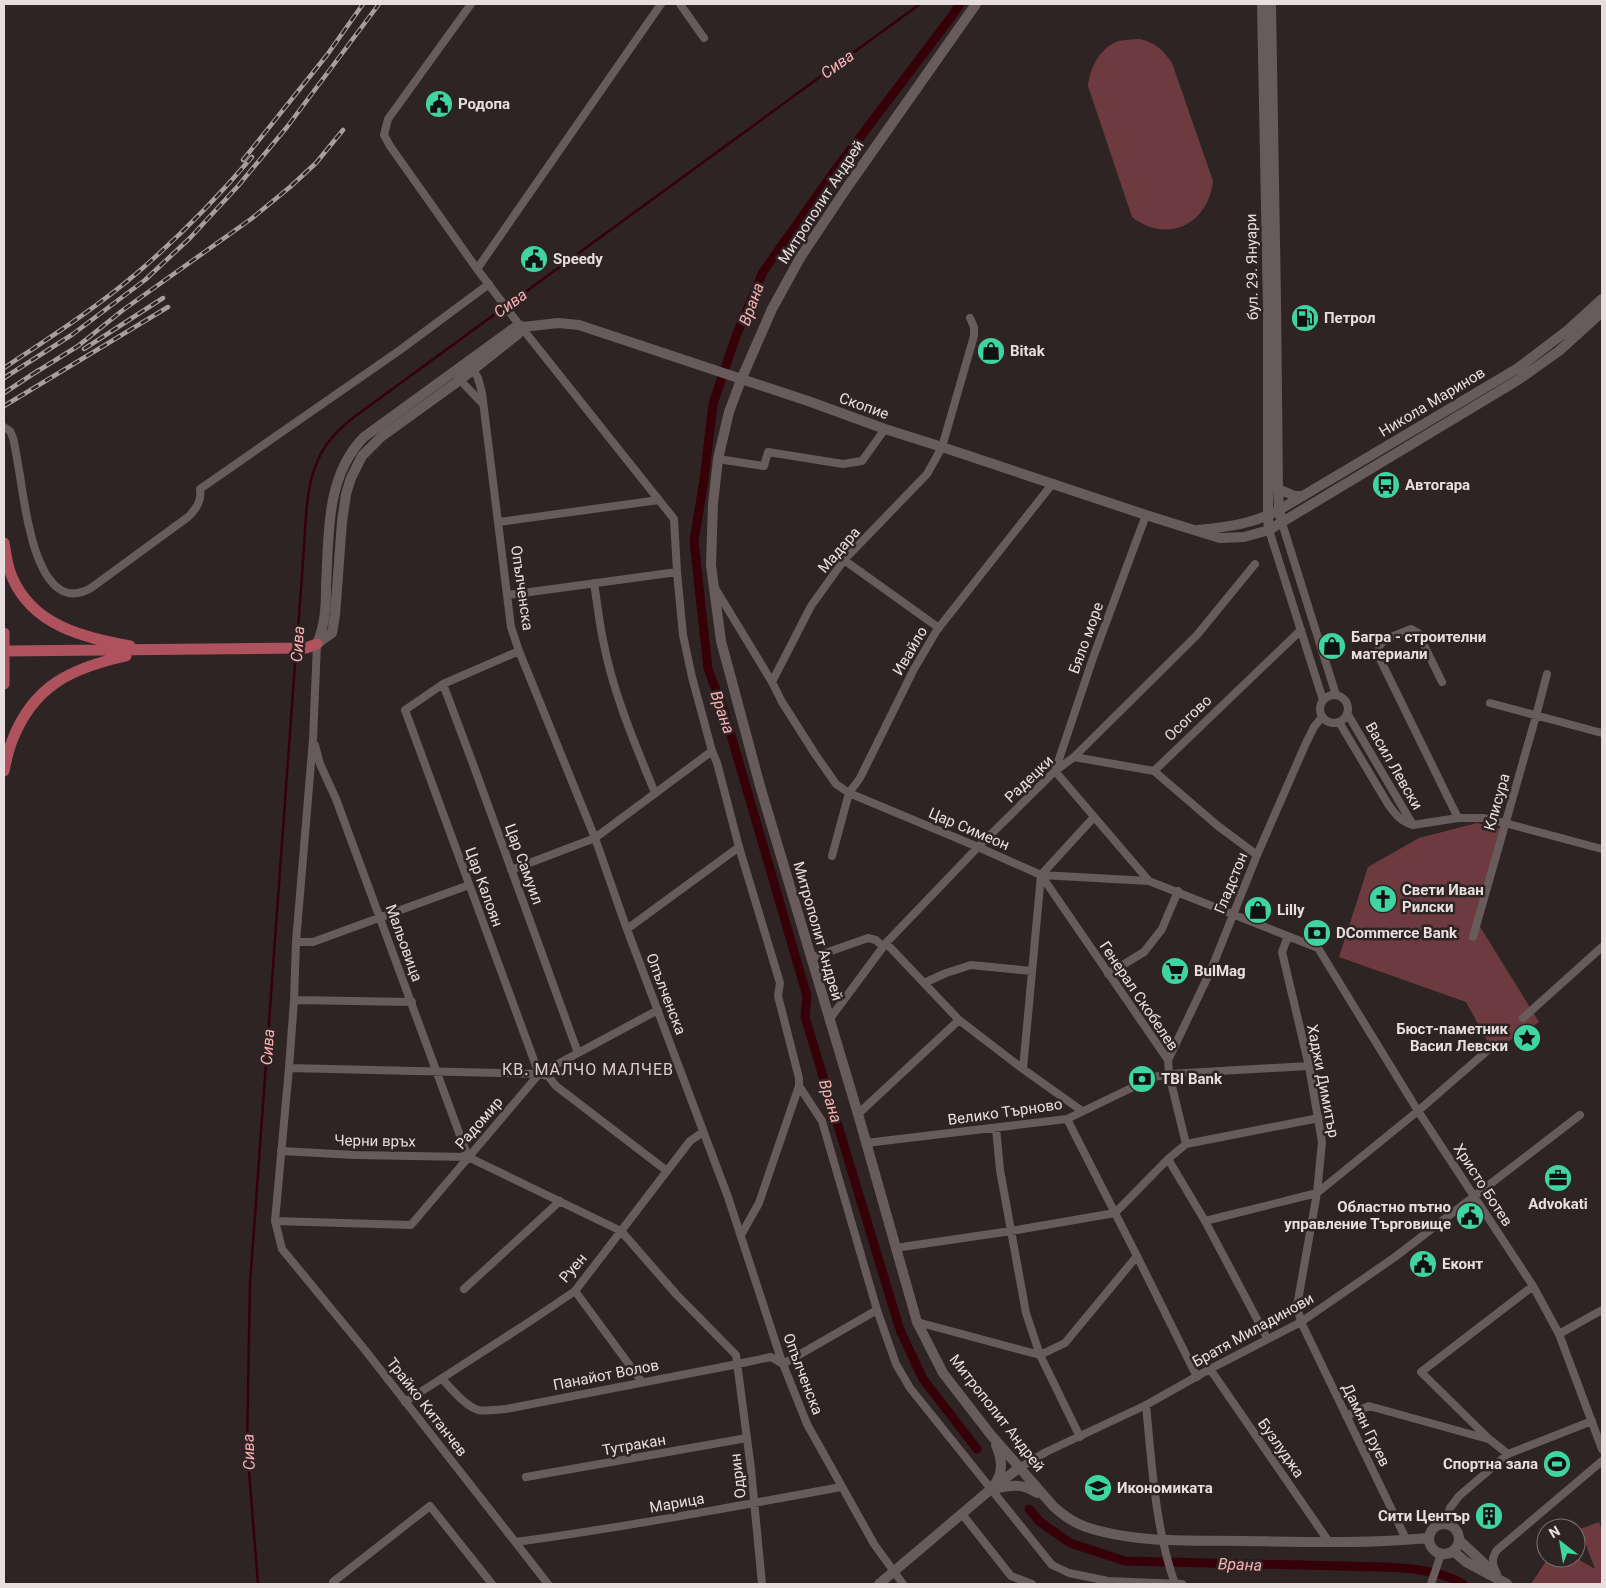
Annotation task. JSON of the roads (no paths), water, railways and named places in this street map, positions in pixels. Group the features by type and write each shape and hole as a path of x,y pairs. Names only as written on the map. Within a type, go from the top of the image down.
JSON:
{"main road":[{"path":"4,543 12,577 18,588 34,608 54,623 85,636 151,650"},
{"path":"4,633 4,684"},
{"path":"4,651 306,648 318,644"},
{"path":"4,771 16,730 29,709 44,691 62,678 81,668 151,650"}],"street":[{"path":"471,4 388,120 384,134 390,146 477,269 674,519 683,634 692,678 739,847 780,983 778,996 800,1086 822,1121 877,1310 896,1364 910,1388 1052,1565 1069,1573 1108,1581 1132,1583 1174,1581 1182,1584"},
{"path":"477,269 661,4"},
{"path":"680,4 704,38"},
{"name":"Митрополит Андрей","path":"976,4 848,186 800,258 772,309 738,378 718,459 713,522 711,564 721,641 760,786 858,1114 895,1248 917,1322 943,1373 991,1435 1045,1498 1063,1515 1085,1527 1163,1543 1329,1542 1428,1538"},
{"name":"бул. 29. Януари","path":"1262,4 1268,309 1269,530"},
{"name":"бул. 29. Януари","path":"1271,4 1278,489 1282,523"},
{"path":"4,427 10,431 14,438 28,527 38,558 45,572 55,585 65,592 82,593 188,517 196,509 201,496 200,489 400,350 489,284"},
{"name":"Никола Маринов","path":"1268,516 1518,368 1568,330 1602,299"},
{"name":"Никола Маринов","path":"1269,530 1518,380 1558,351 1602,312"},
{"name":"Мадара","path":"772,682 811,606 844,560 927,474 942,447 974,336 974,327 970,318"},
{"name":"Скопие","path":"521,326 558,323 579,326 808,401 885,429 1220,538 1256,535 1269,530"},
{"path":"275,1221 289,1068 296,942 313,738 318,644 332,633 346,494 359,461 369,447 457,376 518,334 521,326"},
{"name":"Опълченска","path":"471,366 480,384 511,627 519,651 595,838 741,1235 783,1364 807,1424 874,1544 904,1584"},
{"path":"457,376 482,403"},
{"path":"718,459 764,466 768,452 843,464 862,461 885,429"},
{"name":"Ивайло","path":"832,856 849,793 860,778 914,669 938,628 1053,483"},
{"path":"1278,489 1295,496 1303,496"},
{"path":"499,522 659,500"},
{"name":"Бяло море","path":"1055,771 1094,655 1146,515"},
{"name":"Скопие","path":"1195,530 1237,525 1260,520 1268,516"},
{"path":"1282,523 1336,695"},
{"path":"1269,530 1323,700"},
{"path":"844,560 938,628"},
{"name":"Радецки","path":"829,1020 884,945 978,847 1055,771 1074,757 1198,634 1255,564"},
{"path":"508,595 677,572"},
{"path":"594,583 603,641 614,686 656,793"},
{"name":"Цар Симеон","path":"713,584 782,702 815,754 836,784 849,793 1041,875 1149,880 1318,948"},
{"path":"1442,682 1418,633 1411,629 1386,639 1379,646 1378,655 1458,818"},
{"name":"Осогово","path":"1154,771 1300,630"},
{"path":"443,684 519,651"},
{"name":"Клисура","path":"1473,937 1536,716 1546,674"},
{"name":"Цар Калоян","path":"443,684 405,710 539,1074"},
{"name":"Цар Самуил","path":"443,684 578,1053"},
{"path":"1336,695 1340,696 1347,704 1348,713 1343,720 1331,723 1322,717 1320,708 1326,697 1336,695"},
{"path":"1490,703 1602,733"},
{"name":"Васил Левски","path":"1348,713 1413,825"},
{"name":"Гладстон","path":"1168,1060 1211,970 1310,733 1322,717"},
{"name":"Васил Левски","path":"1339,722 1392,810 1404,822 1413,825"},
{"name":"Мальовица","path":"313,738 320,764 336,799 468,1157"},
{"path":"511,870 595,838 712,751"},
{"path":"1074,757 1154,771 1257,856"},
{"path":"1055,771 1149,880"},
{"path":"1023,1069 1041,875 1094,817"},
{"path":"1413,825 1458,818 1483,818 1602,849"},
{"path":"627,929 739,847"},
{"name":"Генерал Скобелев","path":"1041,875 1168,1060 1169,1074 1186,1144"},
{"path":"296,942 313,942 469,885"},
{"path":"1108,974 1144,952 1162,929 1178,891"},
{"name":"Хаджи Димитър","path":"1288,936 1282,952 1309,1066 1322,1142 1316,1193 1297,1306 1302,1322"},
{"path":"811,958 868,938 876,940 884,945 924,983 959,1020 1082,1111"},
{"path":"1523,1018 1602,947"},
{"name":"Христо Ботев","path":"1318,948 1418,1111 1533,1286 1559,1334 1602,1445"},
{"path":"924,983 971,965 1032,971"},
{"path":"294,1000 412,1002"},
{"name":"Радомир","path":"275,1221 411,1225 539,1074 658,1010"},
{"path":"858,1114 959,1020"},
{"path":"1205,1220 1316,1193 1418,1111 1495,1044"},
{"name":"Велико Търново","path":"866,1143 1067,1119 1154,1077 1169,1074 1309,1066"},
{"path":"289,1068 539,1074 548,1076 556,1086 667,1172"},
{"path":"741,1235 759,1203 800,1086"},
{"name":"Братя Миладинови","path":"1019,1468 1046,1452 1146,1405 1267,1338 1302,1322 1395,1257 1580,1115"},
{"path":"895,1248 1115,1213 1168,1159 1186,1144 1319,1118"},
{"path":"1067,1119 1138,1256 1197,1377"},
{"path":"996,1128 1000,1170 1026,1313 1040,1355 1080,1437"},
{"name":"Руен","path":"405,1402 575,1291 690,1141 703,1132"},
{"name":"Черни връх","path":"281,1151 355,1155 468,1157"},
{"path":"468,1157 621,1231 676,1294 736,1355 738,1364"},
{"path":"1168,1159 1205,1220 1267,1338"},
{"path":"464,1289 560,1201"},
{"name":"Трайко Китанчев","path":"275,1221 282,1250 366,1350 548,1584"},
{"path":"917,1322 1040,1355 1065,1343 1138,1256"},
{"path":"1508,1454 1488,1439 1420,1372 1533,1286"},
{"path":"575,1291 642,1382"},
{"path":"783,1364 877,1310"},
{"path":"1559,1334 1602,1310"},
{"name":"Дамян Груев","path":"1302,1322 1406,1539"},
{"name":"Панайот Волов","path":"442,1379 463,1400 478,1410 487,1410 738,1364 771,1356 783,1364"},
{"name":"Одрин","path":"738,1364 755,1503 762,1584"},
{"name":"Бузлуджа","path":"1210,1369 1329,1542"},
{"path":"1146,1405 1157,1509 1163,1543 1174,1581"},
{"path":"1346,1416 1369,1406 1488,1439"},
{"path":"1445,1523 1450,1508 1459,1496 1508,1454 1592,1421"},
{"path":"991,1435 1001,1459 1001,1469 999,1478 991,1489"},
{"name":"Тутракан","path":"526,1477 747,1438"},
{"path":"1504,1582 1493,1564 1492,1559 1497,1550 1602,1461"},
{"path":"879,1584 991,1489 1019,1468"},
{"path":"991,1489 1017,1484 1030,1488 1045,1498"},
{"name":"Марица","path":"516,1542 566,1536 841,1487"},
{"path":"335,1584 333,1582 430,1506 492,1584"},
{"path":"962,1514 1011,1576 1032,1584"},
{"path":"1431,1584 1440,1557 1457,1548 1459,1540 1459,1535 1454,1527 1445,1523 1436,1525 1428,1538 1433,1550 1440,1557"},
{"path":"1459,1540 1504,1582"},
{"path":"1453,1551 1466,1562 1504,1582"}],"waterway":[{"name":"Сива","path":"297,645 306,513 311,480 321,453 338,431 354,417 920,4"},
{"name":"Врана","path":"960,4 836,169 763,272 736,336 713,404 704,480 694,541 708,669 724,711 807,996 805,1017 900,1330 923,1379 977,1449"},
{"name":"Сива","path":"258,1584 247,1446 250,1284 296,650"},
{"name":"Врана","path":"1029,1509 1039,1521 1070,1543 1125,1561 1404,1568 1434,1573 1463,1584"}],"railway":[{"path":"243,160 327,55 363,4"},
{"path":"4,378 73,334 145,280 190,238 238,186 287,127 379,4"},
{"path":"33,374 78,346 123,310 251,219 316,163 343,130"},
{"path":"4,368 89,311 137,273 197,217 252,157"},
{"path":"84,349 163,298"},
{"path":"4,406 168,307"},
{"path":"4,393 39,370"}],"place":[{"name":"Родопа","path":"439,104"},
{"name":"Speedy","path":"534,259"},
{"name":"Петрол","path":"1305,318"},
{"name":"Bitak","path":"991,351"},
{"name":"Автогара","path":"1386,485"},
{"name":"Багра - строителни материали","path":"1332,646"},
{"name":"Свети Иван Рилски","path":"1383,899"},
{"name":"Lilly","path":"1258,910"},
{"name":"DCommerce Bank","path":"1317,933"},
{"name":"BulMag","path":"1175,971"},
{"name":"Бюст-паметник Васил Левски","path":"1527,1038"},
{"name":"TBI Bank","path":"1142,1079"},
{"name":"Advokati","path":"1558,1178"},
{"name":"Областно пътно управление Търговище","path":"1470,1216"},
{"name":"Еконт","path":"1423,1264"},
{"name":"Спортна зала","path":"1557,1464"},
{"name":"Икономиката","path":"1098,1488"},
{"name":"Сити Център","path":"1489,1516"}],"district":[{"name":"КВ. МАЛЧО МАЛЧЕВ","path":"588,1069"}]}
